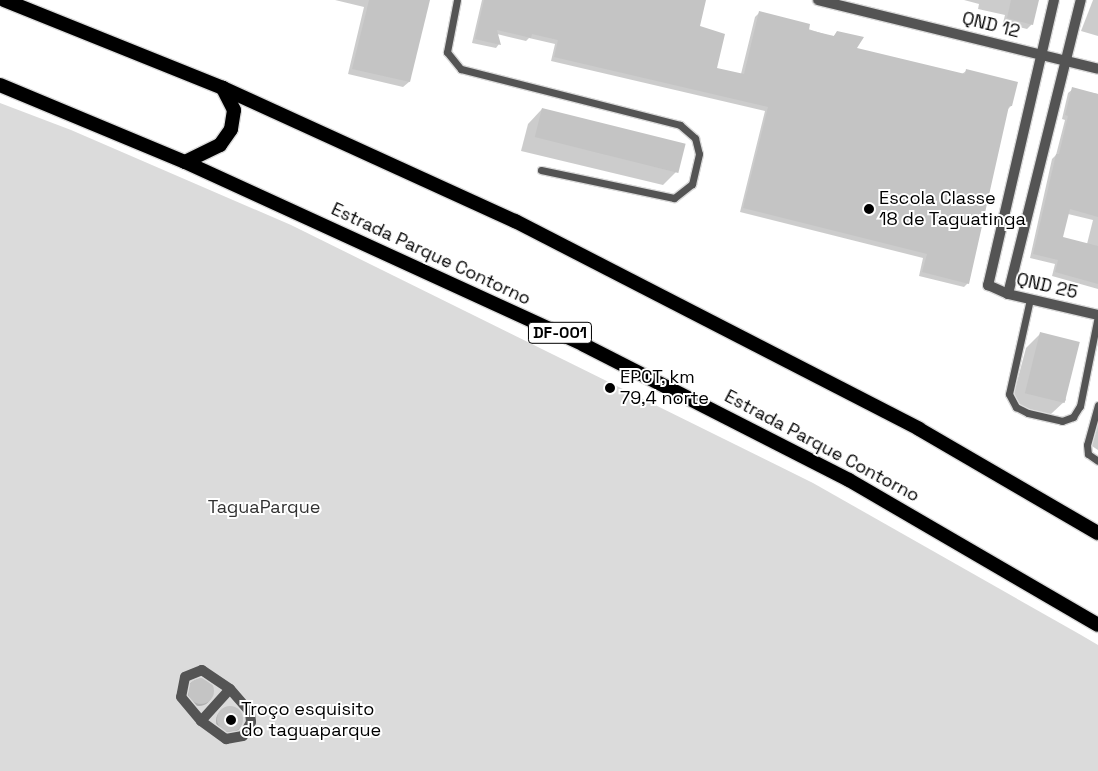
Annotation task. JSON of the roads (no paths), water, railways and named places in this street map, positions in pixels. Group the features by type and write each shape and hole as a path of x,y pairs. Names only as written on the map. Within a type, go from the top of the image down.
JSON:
{"highway":[{"path":"4,0 223,88 515,221 919,429 1098,533"},
{"name":"Estrada Parque Contorno","path":"0,85 185,162 584,345 857,484 1098,625"},
{"path":"185,162 220,145 231,129 234,110 223,88"}],"street":[{"name":"QND 12","path":"818,0 1098,69"},
{"path":"1041,54 1054,0"},
{"path":"1008,294 1081,0"},
{"name":"QND 25","path":"1041,54 989,286 1008,294 1098,316"},
{"path":"202,670 230,689 250,712 248,732 237,739 226,739 201,721 181,696 184,676 202,670"},
{"path":"201,721 230,689"}],"lane":[{"path":"457,0 447,52 461,69 680,125 695,138 699,154 692,184 674,198 541,170"},
{"path":"1030,299 1009,394 1012,403 1023,411 1062,421 1073,417 1080,406 1098,316"},
{"path":"1098,406 1087,445 1088,454 1098,461"}],"place":[{"name":"Escola Classe 18 de Taguatinga","path":"869,209"},
{"name":"EPCT, km 79,4 norte","path":"610,388"},
{"name":"Troço esquisito do taguaparque","path":"231,720"}],"park label":[{"name":"TaguaParque","path":"264,507"}]}
